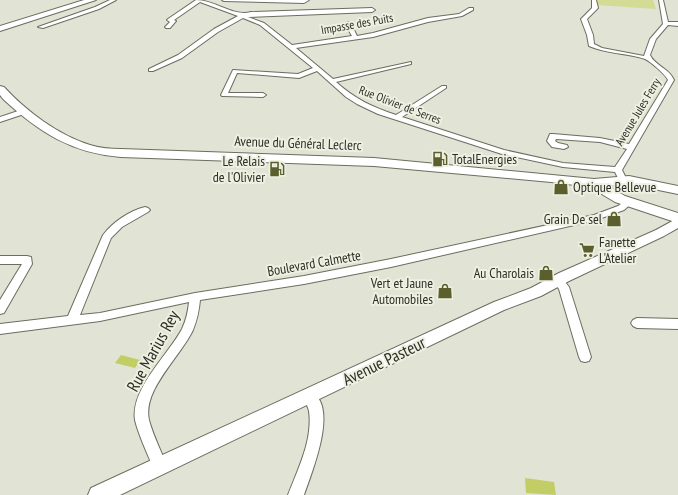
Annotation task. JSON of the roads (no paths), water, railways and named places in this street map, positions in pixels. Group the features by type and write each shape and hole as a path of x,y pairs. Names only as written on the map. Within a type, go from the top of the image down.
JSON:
{"main road":[{"path":"0,30 92,0"},
{"name":"Avenue du Général Leclerc","path":"0,89 10,100 24,111 74,144 89,149 107,152 374,162 592,183 616,181 620,199 656,211 675,223"},
{"path":"616,181 678,190"}],"street":[{"path":"41,27 70,16 104,6 114,0"},
{"path":"168,27 173,20 170,20 200,0"},
{"name":"Rue Olivier de Serres","path":"200,0 262,24 318,68 353,100 397,117 502,152 563,165 616,181"},
{"path":"224,0 304,2 307,0"},
{"path":"594,0 594,8 584,19 590,35 591,46 647,58"},
{"path":"661,0 666,23 678,24"},
{"name":"Impasse des Puits","path":"292,47 390,31 428,20 460,15 471,9"},
{"path":"151,70 183,55 216,31 243,16 251,14 372,10"},
{"name":"Avenue Jules Ferry","path":"616,181 630,147 674,81 668,74 647,58 647,51 653,39 666,23"},
{"path":"348,24 355,37"},
{"path":"332,81 409,63"},
{"path":"263,96 224,95 235,72 299,76 318,68"},
{"path":"397,117 444,87"},
{"path":"0,120 24,111"},
{"path":"564,147 553,143 551,141 552,136 600,140 630,147"},
{"name":"Boulevard Calmette","path":"0,329 100,317 195,297 304,280 391,263 596,217 621,208 628,202"},
{"path":"72,321 106,237 127,219 145,210"},
{"name":"Avenue Pasteur","path":"98,495 309,397 499,306 536,292 675,223"},
{"path":"0,260 26,260 27,264 0,310"},
{"path":"558,281 564,287 585,357"},
{"name":"Rue Marius Rey","path":"160,466 142,419 141,411 144,399 151,384 191,324 195,308 195,297"},
{"path":"637,323 678,324"},
{"path":"296,495 306,470 313,444 316,420 314,405 309,397"}],"place":[{"name":"TotalEnergies","path":"440,159"},
{"name":"Le Relais de l'Olivier","path":"277,169"},
{"name":"Optique Bellevue","path":"561,187"},
{"name":"Grain De sel","path":"614,219"},
{"name":"Fanette L'Atelier","path":"587,250"},
{"name":"Au Charolais","path":"546,273"},
{"name":"Vert et Jaune Automobiles","path":"445,291"}]}
